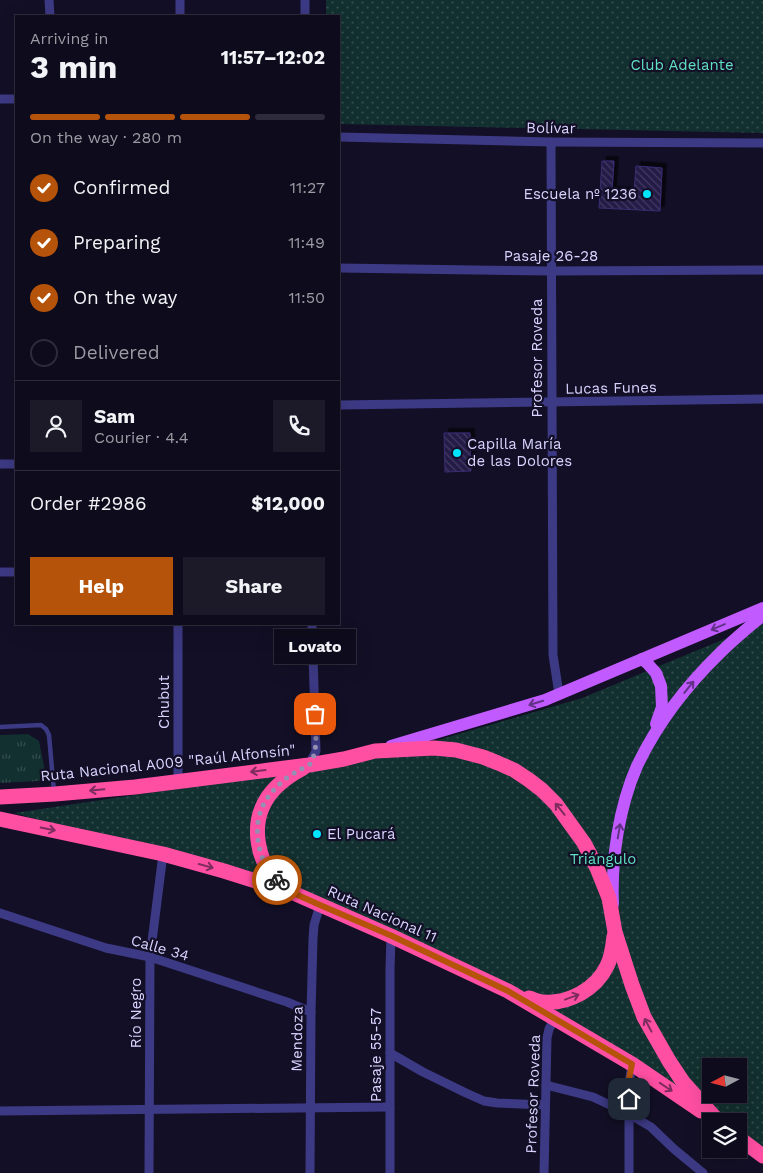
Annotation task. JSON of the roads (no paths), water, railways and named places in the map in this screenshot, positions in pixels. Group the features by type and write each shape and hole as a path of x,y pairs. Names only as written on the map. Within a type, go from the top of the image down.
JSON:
{"highway":[{"path":"375,751 434,748 456,750 498,762 529,780 556,804 570,822 597,868 609,898 615,932 644,1017 683,1082 710,1113"},
{"name":"Ruta Nacional A009 \"Raúl Alfonsín\"","path":"0,797 135,787 309,765 375,751"},
{"path":"291,892 273,876 263,861 258,842 258,824 262,808 276,787 309,765"},
{"name":"Ruta Nacional 11","path":"0,819 163,854 291,892 392,936 508,991 632,1064 705,1113"},
{"path":"508,991 543,1002 557,1002 585,991 598,981 608,966 615,932"},
{"path":"747,1144 763,1156"}],"main road":[{"name":"Ruta Nacional A009 \"Raúl Alfonsín\"","path":"375,751 545,700 763,608"},
{"path":"615,932 613,901 614,866 618,834 624,805 637,766 656,732 693,682 721,652 763,615"},
{"path":"642,659 656,673 661,686 662,707 648,745"}],"street":[{"path":"50,0 50,15"},
{"path":"180,0 180,15"},
{"path":"305,0 305,15"},
{"path":"0,99 15,99"},
{"name":"Bolívar","path":"340,137 551,142 763,143"},
{"name":"Profesor Roveda","path":"551,142 553,655 559,694"},
{"name":"Pasaje 26-28","path":"340,268 551,271 763,270"},
{"name":"Lucas Funes","path":"340,405 763,399"},
{"path":"0,464 15,464"},
{"path":"0,572 15,572"},
{"name":"Chubut","path":"178,625 178,781"},
{"path":"309,765 316,751 312,625"},
{"name":"Río Negro","path":"149,1173 150,957 163,854"},
{"name":"Mendoza","path":"310,1173 311,1012 314,925 320,905"},
{"name":"Calle 34","path":"0,914 106,948 150,957 287,1002 311,1012"},
{"name":"Pasaje 55-57","path":"390,1173 390,969 392,936"},
{"name":"Profesor Roveda","path":"544,1173 547,1038 555,1018"},
{"path":"390,1053 423,1072 484,1100 497,1103 546,1105"},
{"path":"629,1173 628,1084 632,1064"},
{"path":"546,1085 593,1098 629,1114 651,1127 674,1150 702,1173"},
{"path":"0,1110 390,1107"}],"lane":[{"path":"0,727 41,725 46,729 49,735 55,794"}],"place":[{"name":"Escuela nº 1236","path":"647,194"},
{"name":"Capilla María de las Dolores","path":"457,453"},
{"name":"Lovato","path":"315,714"},
{"name":"El Pucará","path":"317,834"}],"park label":[{"name":"Club Adelante","path":"682,65"},
{"name":"Triángulo","path":"603,859"}]}
